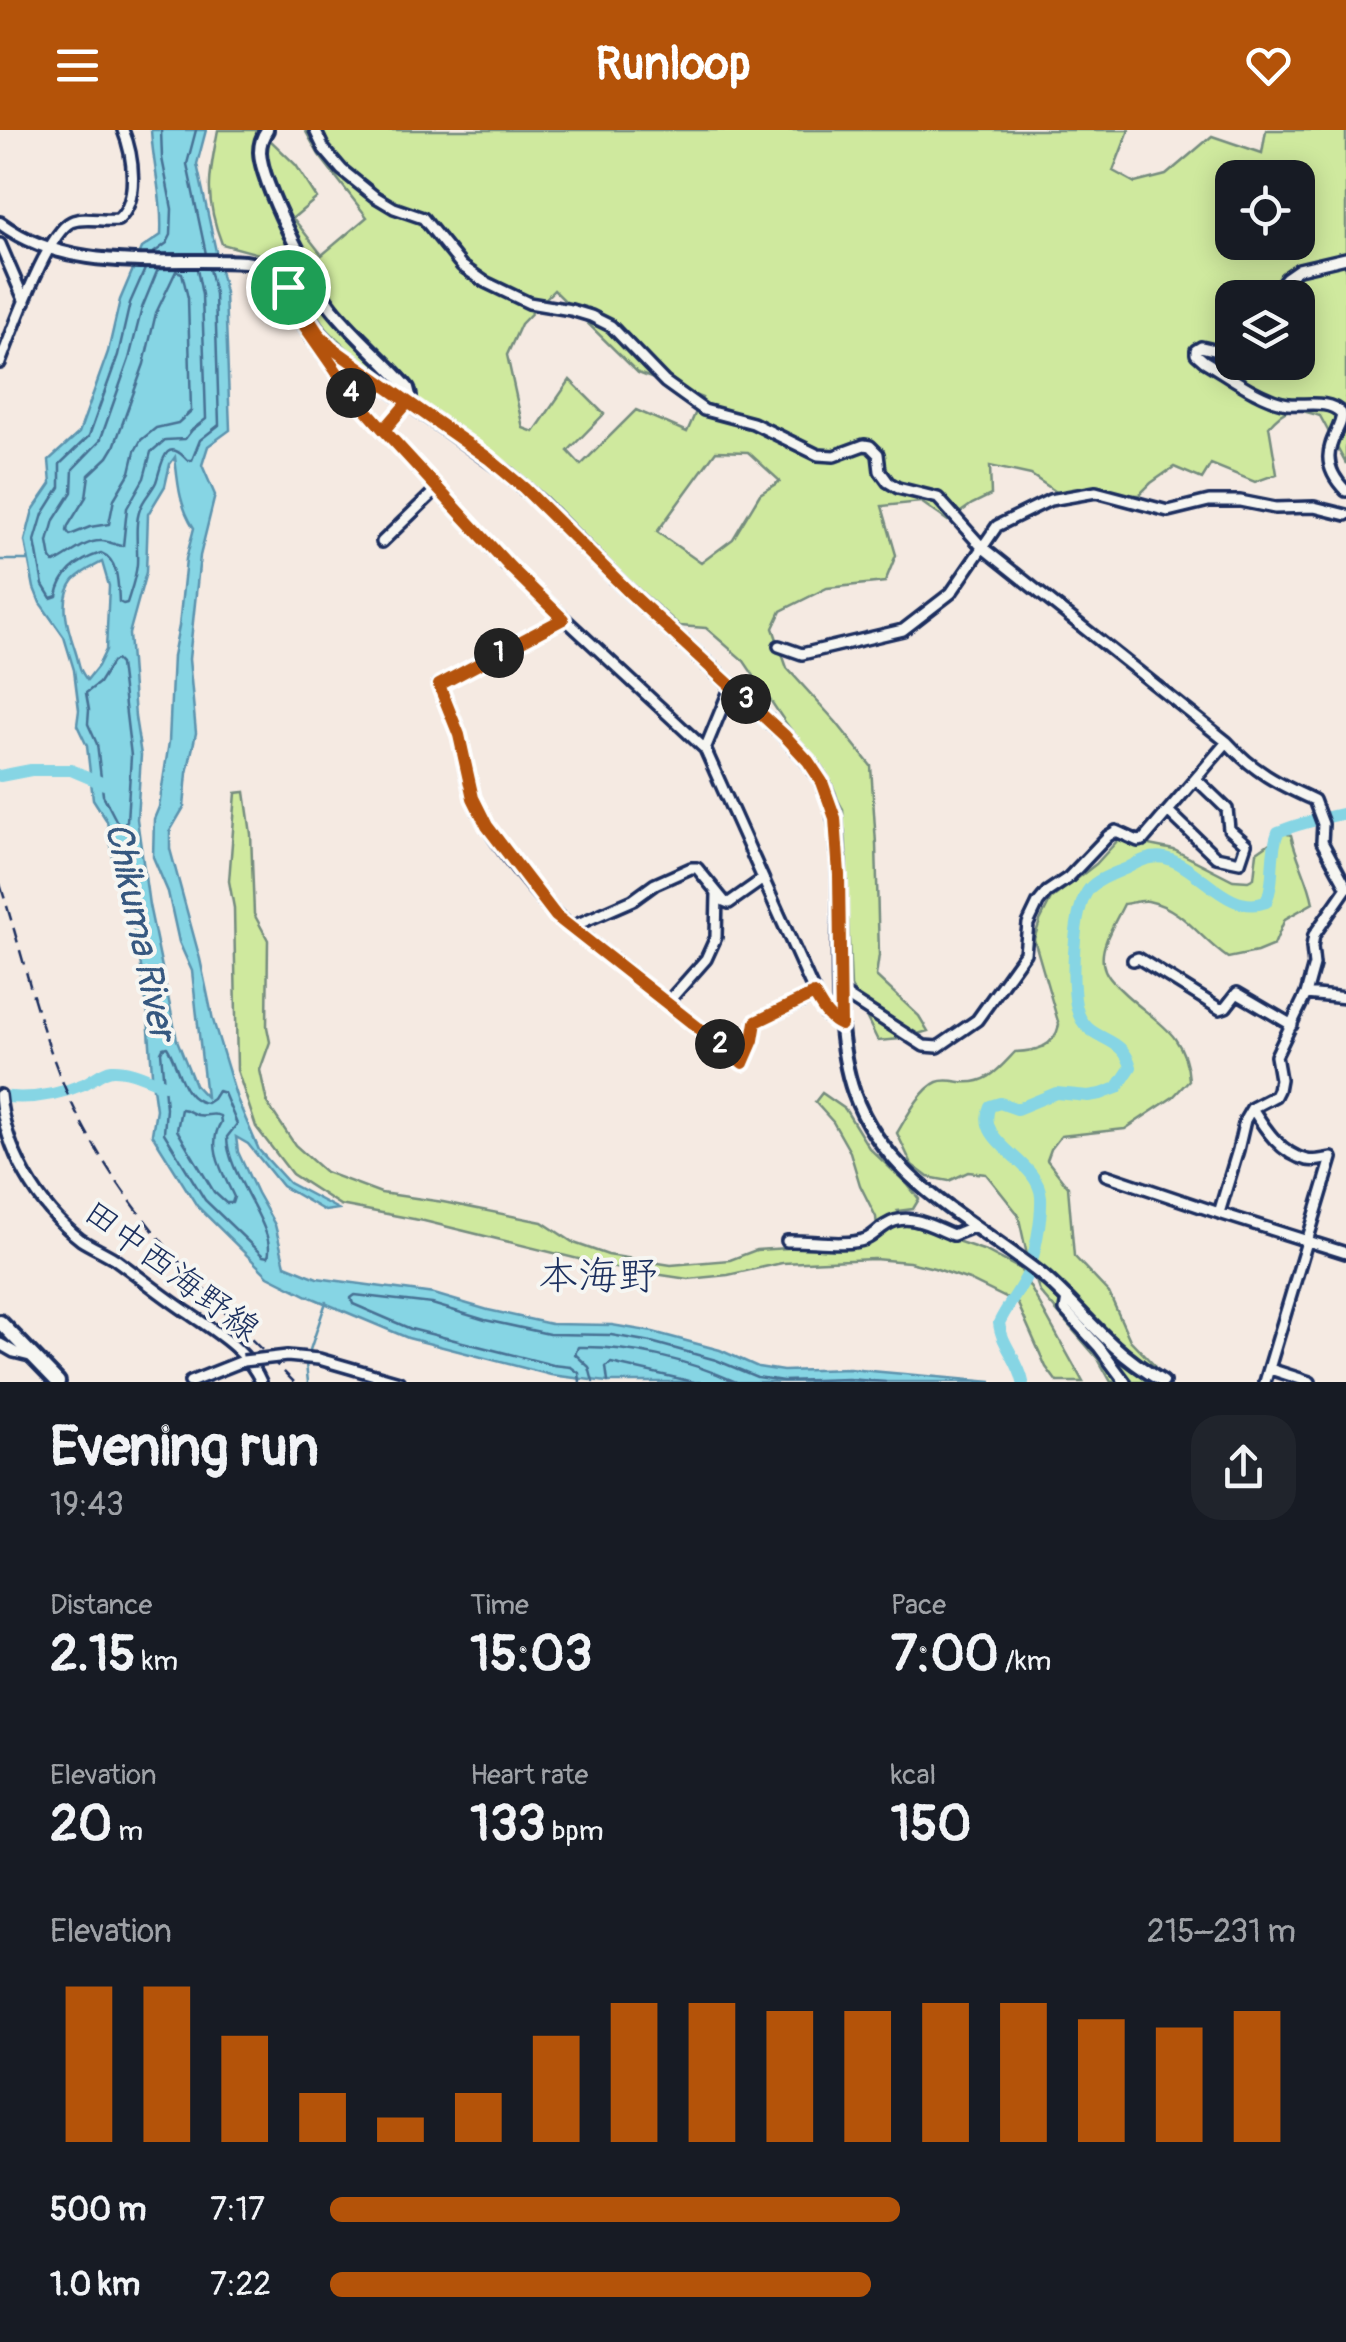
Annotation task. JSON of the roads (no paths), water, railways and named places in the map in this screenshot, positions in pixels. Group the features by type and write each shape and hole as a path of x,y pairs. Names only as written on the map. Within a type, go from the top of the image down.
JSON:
{"highway":[{"path":"0,1322 58,1382"}],"main road":[{"path":"267,130 261,143 263,168 287,229 328,302 408,388 408,402"},
{"path":"0,224 48,250 78,256 229,261 258,264 277,274 332,348 507,472 801,753 822,782 831,804 838,845 841,1025 847,1070 854,1094 876,1136 916,1181 1042,1276 1119,1350 1163,1382"}],"street":[{"path":"0,363 48,250 64,226 74,220 118,220 126,212 132,160 123,130"},
{"path":"315,130 324,149 342,170 394,208 423,218 462,266 528,304 571,310 611,326 665,382 704,410 753,423 818,455 834,456 870,446 878,454 880,471 888,482 938,498 982,546 1227,742 1257,771 1314,800 1323,824 1322,842 1346,888 1314,936 1314,965 1306,994 1276,1056 1280,1079 1276,1096 1252,1108 1244,1120 1218,1213"},
{"path":"0,244 25,302"},
{"path":"1284,280 1299,269 1346,258"},
{"path":"277,274 288,302 352,394 384,430 510,567 705,749 814,994 826,1014 841,1025"},
{"path":"1215,350 1202,346 1196,354 1215,367"},
{"path":"1236,380 1267,398 1287,404 1323,406 1344,417 1330,461 1334,477 1346,491"},
{"path":"384,430 408,402"},
{"path":"382,542 438,488"},
{"path":"779,646 802,654 903,630 951,593 992,531 1050,500 1096,492 1168,511 1209,501 1275,508 1314,507 1346,516"},
{"path":"563,619 439,685 459,735 473,798 487,826 556,916 743,1063 756,1022 814,994"},
{"path":"705,749 732,686"},
{"path":"840,992 924,1046 938,1047 978,1020 1025,953 1028,924 1047,892 1068,878 1108,836 1116,832 1143,840 1227,742"},
{"path":"1168,811 1216,856 1240,862 1246,844 1229,829 1226,809 1196,779"},
{"path":"570,927 633,900 655,884 692,868 697,868 729,903 763,879"},
{"path":"668,1002 706,959 716,937 717,894"},
{"path":"1132,960 1138,958 1220,1010 1237,993 1292,1025"},
{"path":"1306,994 1346,998"},
{"name":"田中西海野線","path":"0,1096 3,1116 24,1173 64,1224 84,1242 112,1257 231,1343 255,1368 261,1382"},
{"path":"1252,1108 1266,1130 1292,1154 1308,1161 1332,1158 1265,1382"},
{"path":"1106,1174 1346,1252"},
{"path":"787,1242 867,1239 897,1219 909,1218 953,1235 972,1226"},
{"path":"1066,1298 1064,1310 1126,1382"},
{"path":"0,1344 34,1357"},
{"path":"190,1382 244,1361 287,1356 319,1359 399,1382"},
{"path":"1270,1368 1310,1382"}],"water":[{"name":"Chikuma River","path":"151,130 206,130 197,164 225,293 230,430 208,446 202,465 215,495 200,556 189,659 196,733 184,807 170,831 170,849 213,1020 237,1099 259,1150 289,1183 338,1209 325,1211 282,1186 248,1144 236,1137 238,1152 275,1225 285,1265 317,1278 434,1294 551,1324 612,1325 653,1332 720,1350 758,1367 783,1371 849,1369 992,1382 607,1382 551,1375 408,1338 308,1296 268,1276 197,1206 152,1134 156,1109 139,953 118,888 107,821 93,799 87,746 77,725 74,670 64,637 34,588 25,541 33,510 51,484 49,460 79,433 108,352 120,300 142,248 161,235","holes":["175,457 182,502 194,528 173,656 169,742 154,819 153,857 192,971 206,1097 195,1085 177,1040 149,905 137,819 141,755 129,634 146,572 148,514 165,486","102,562 109,586 106,650 87,680 67,624 66,596 77,577"]}],"waterway":[{"path":"0,560 28,560"},
{"path":"0,776 31,770 71,770 104,784"},
{"path":"1023,1382 999,1323 1030,1267 1041,1197 1030,1172 998,1141 987,1119 990,1106 1000,1103 1017,1109 1056,1093 1101,1094 1117,1088 1131,1067 1120,1048 1088,1028 1077,1009 1074,947 1079,912 1089,889 1137,863 1160,857 1178,863 1226,897 1252,904 1266,902 1278,832 1346,813"},
{"path":"0,1096 53,1094 112,1070 164,1085"},
{"path":"308,1356 326,1302"},
{"path":"306,1364 308,1382"}],"railway":[{"path":"0,884 48,1043 89,1136 139,1213 168,1248 294,1382"}],"district":[{"name":"本海野","path":"598,1275"}]}
